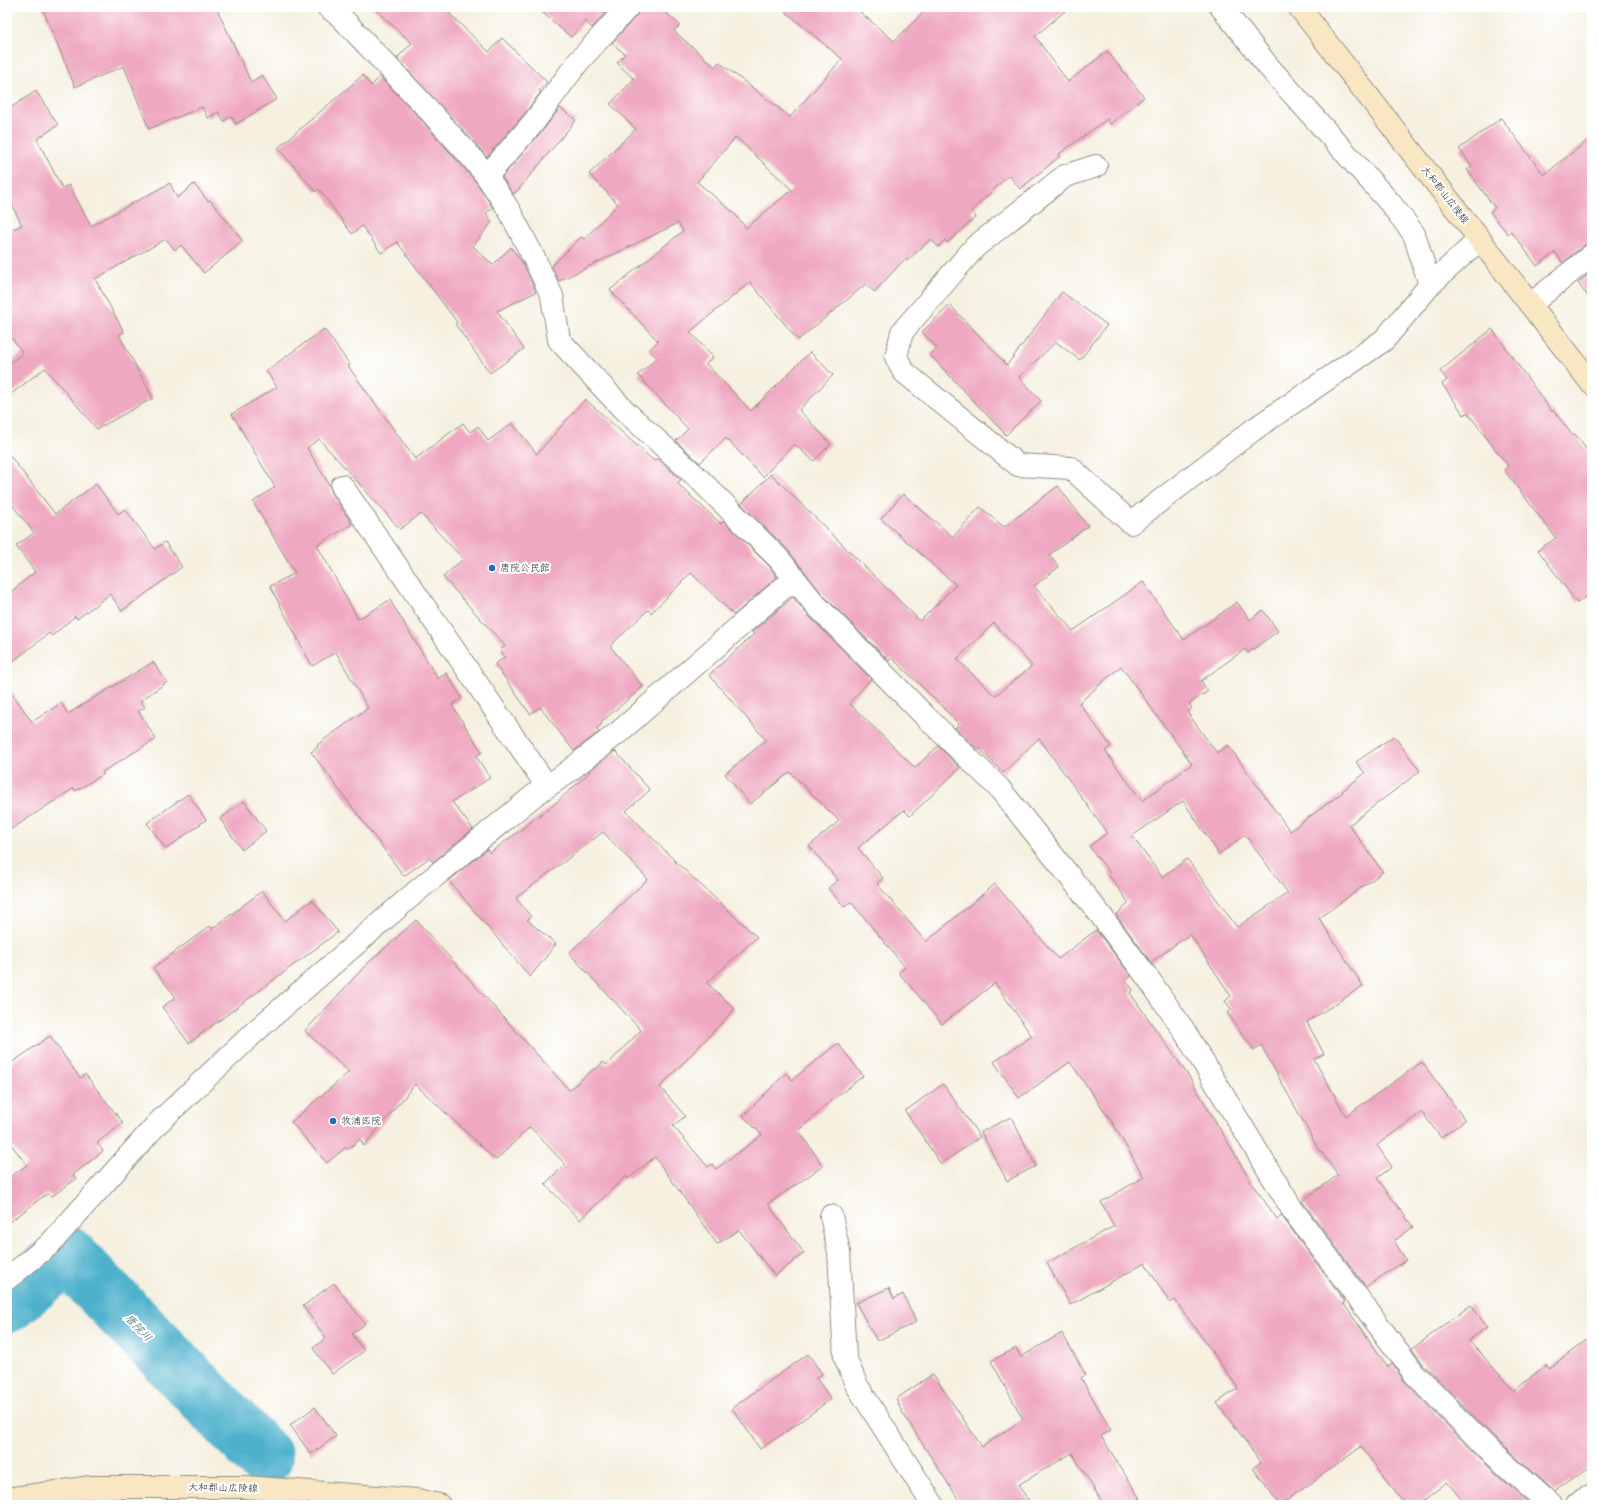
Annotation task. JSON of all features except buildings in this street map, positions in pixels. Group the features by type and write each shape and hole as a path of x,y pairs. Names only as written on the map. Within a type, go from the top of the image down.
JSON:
{"main road":[{"name":"大和郡山広陵線","path":"1299,7 1592,384"},
{"name":"大和郡山広陵線","path":"7,1499 91,1486 246,1487 417,1500 440,1505"}],"street":[{"path":"328,7 426,107 486,175 509,210 552,296 559,340 625,411 699,479 778,559 814,603 999,788 1099,913 1150,981 1183,1029 1292,1209 1414,1373 1488,1448 1550,1505"},
{"path":"486,175 534,122 578,62 628,7"},
{"path":"1221,7 1268,66 1396,210 1414,234 1430,285"},
{"path":"1096,166 1065,176 975,247 902,332 896,357 904,372 1018,465 1071,468 1132,524 1253,430 1384,340 1430,285 1480,239"},
{"path":"1531,304 1592,255"},
{"path":"342,486 547,786"},
{"path":"7,1279 49,1245 158,1123 259,1028 418,890 547,786 561,777 619,732 782,589 795,580"},
{"path":"831,1216 839,1252 845,1357 856,1384 933,1505"},
{"path":"1577,1505 1592,1494"}],"waterway":[{"name":"唐院川","path":"7,1304 67,1255 264,1457"}],"place":[{"name":"唐院公民館","path":"492,568"},
{"name":"牧浦医院","path":"333,1121"}]}
